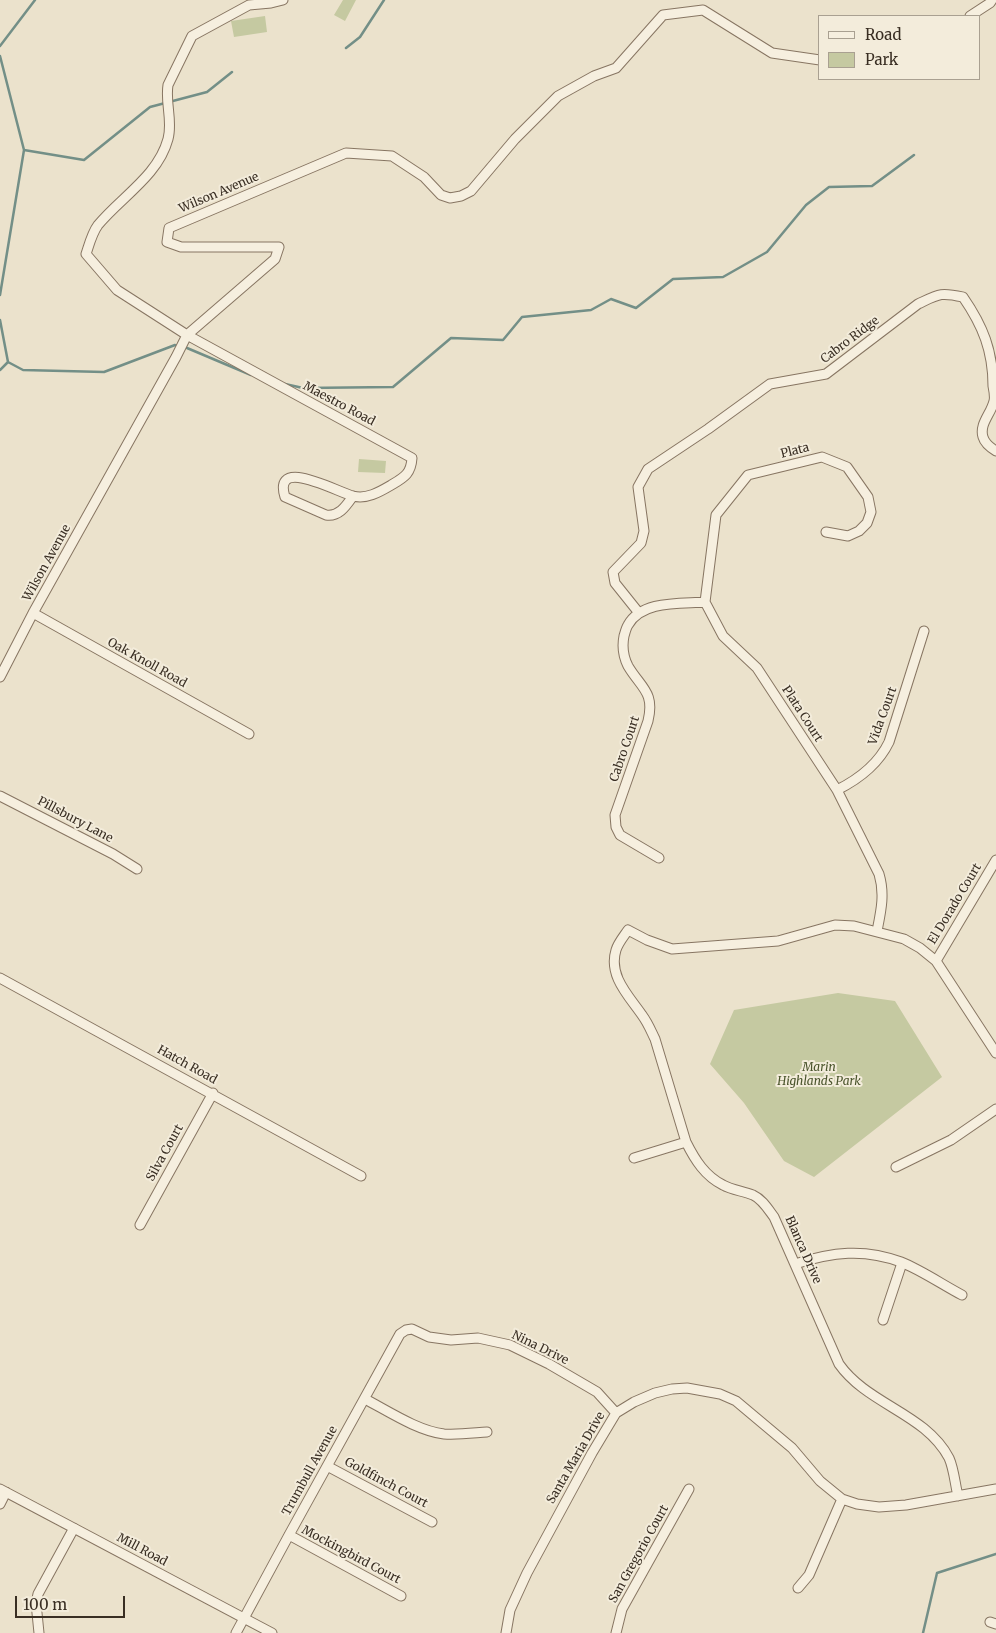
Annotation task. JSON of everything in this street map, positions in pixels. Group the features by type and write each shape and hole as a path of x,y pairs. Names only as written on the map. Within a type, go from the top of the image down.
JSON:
{"street":[{"path":"187,335 117,290 86,254 96,227 159,162 169,139 168,86 192,36 249,5 283,0"},
{"path":"972,15 992,0"},
{"name":"Wilson Avenue","path":"0,676 187,335 275,259 279,247 181,247 167,242 168,228 346,153 392,156 424,177 441,195 450,198 461,196 471,191 515,139 558,96 594,76 616,68 663,15 703,10 772,54 818,60"},
{"name":"Cabro Ridge","path":"639,613 615,583 613,572 641,543 644,531 638,487 648,468 708,429 770,384 826,374 918,304 935,296 946,293 963,297 972,310 984,335 991,353 994,401 983,425 983,438 989,447 996,451"},
{"name":"Maestro Road","path":"187,335 412,458 409,472 402,479 374,494 360,497 353,496 300,477 291,477 285,482 283,490 285,497 332,516 345,507 353,496"},
{"name":"Plata","path":"705,602 716,515 748,475 822,457 847,467 868,497 871,512 867,522 854,534 848,536 826,532"},
{"path":"639,613 654,607 705,602"},
{"name":"Plata Court","path":"705,602 723,636 757,668 837,790 879,874 883,887 882,908 877,931"},
{"name":"Oak Knoll Road","path":"33,613 248,734"},
{"name":"Cabro Court","path":"639,613 628,625 623,639 623,652 628,664 644,688 651,706 615,815 615,822 620,835 659,858"},
{"name":"Vida Court","path":"837,790 851,783 870,769 884,753 924,631"},
{"name":"Pillsbury Lane","path":"0,796 137,869"},
{"name":"El Dorado Court","path":"936,961 996,860"},
{"name":"Blanca Drive","path":"877,931 854,926 835,925 778,941 672,949 647,940 628,930 616,948 614,962 617,978 622,989 649,1026 656,1039 686,1142 701,1168 724,1186 754,1195 763,1202 774,1216 839,1364 846,1374 865,1391 924,1428 933,1436 950,1460 958,1496"},
{"path":"877,931 904,939 920,948 936,961 996,1053"},
{"name":"Hatch Road","path":"0,978 361,1176"},
{"name":"Silva Court","path":"140,1225 212,1093"},
{"path":"896,1167 951,1140 996,1109"},
{"path":"634,1158 686,1142"},
{"path":"795,1264 843,1252 868,1254 902,1262 962,1295"},
{"path":"882,1320 902,1262"},
{"name":"Trumbull Avenue","path":"236,1633 400,1334 406,1330 412,1330"},
{"name":"Nina Drive","path":"412,1330 429,1337 451,1340 478,1338 510,1345 550,1364 597,1392 616,1413"},
{"name":"Santa Maria Drive","path":"506,1633 510,1610 527,1573 592,1453 616,1413 634,1402 655,1393 687,1388 720,1394 736,1401 792,1448 820,1481 842,1499 879,1507 906,1505 996,1489"},
{"path":"365,1399 422,1428 434,1432 455,1434 487,1432"},
{"name":"Goldfinch Court","path":"327,1466 432,1522"},
{"name":"San Gregorio Court","path":"616,1633 622,1609 688,1489"},
{"path":"0,1504 3,1490"},
{"name":"Mill Road","path":"3,1490 272,1633"},
{"path":"798,1588 809,1575 842,1499"},
{"path":"39,1633 36,1603 38,1594 74,1528"},
{"name":"Mockingbird Court","path":"288,1536 401,1596"}],"green space":[{"path":"343,0 356,0 345,21 334,15"},
{"path":"265,16 267,32 234,37 231,21"},
{"path":"359,459 386,461 385,473 358,472"},
{"name":"Marin Highlands Park","path":"838,993 895,1001 942,1077 814,1177 784,1161 744,1103 710,1064 734,1010"}],"waterway":[{"path":"0,46 35,0"},
{"path":"346,48 360,37 384,0"},
{"path":"0,56 24,150 0,295"},
{"path":"24,150 84,160 150,107 207,92 232,72"},
{"path":"285,384 303,388 393,387 451,338 503,340 522,317 591,310 611,299 636,308 673,279 723,277 767,252 806,205 829,187 872,186 914,155"},
{"path":"0,320 8,362 0,370"},
{"path":"8,362 23,370 104,372 175,345"},
{"path":"187,348 251,375"},
{"path":"923,1633 937,1573 996,1554"}]}
